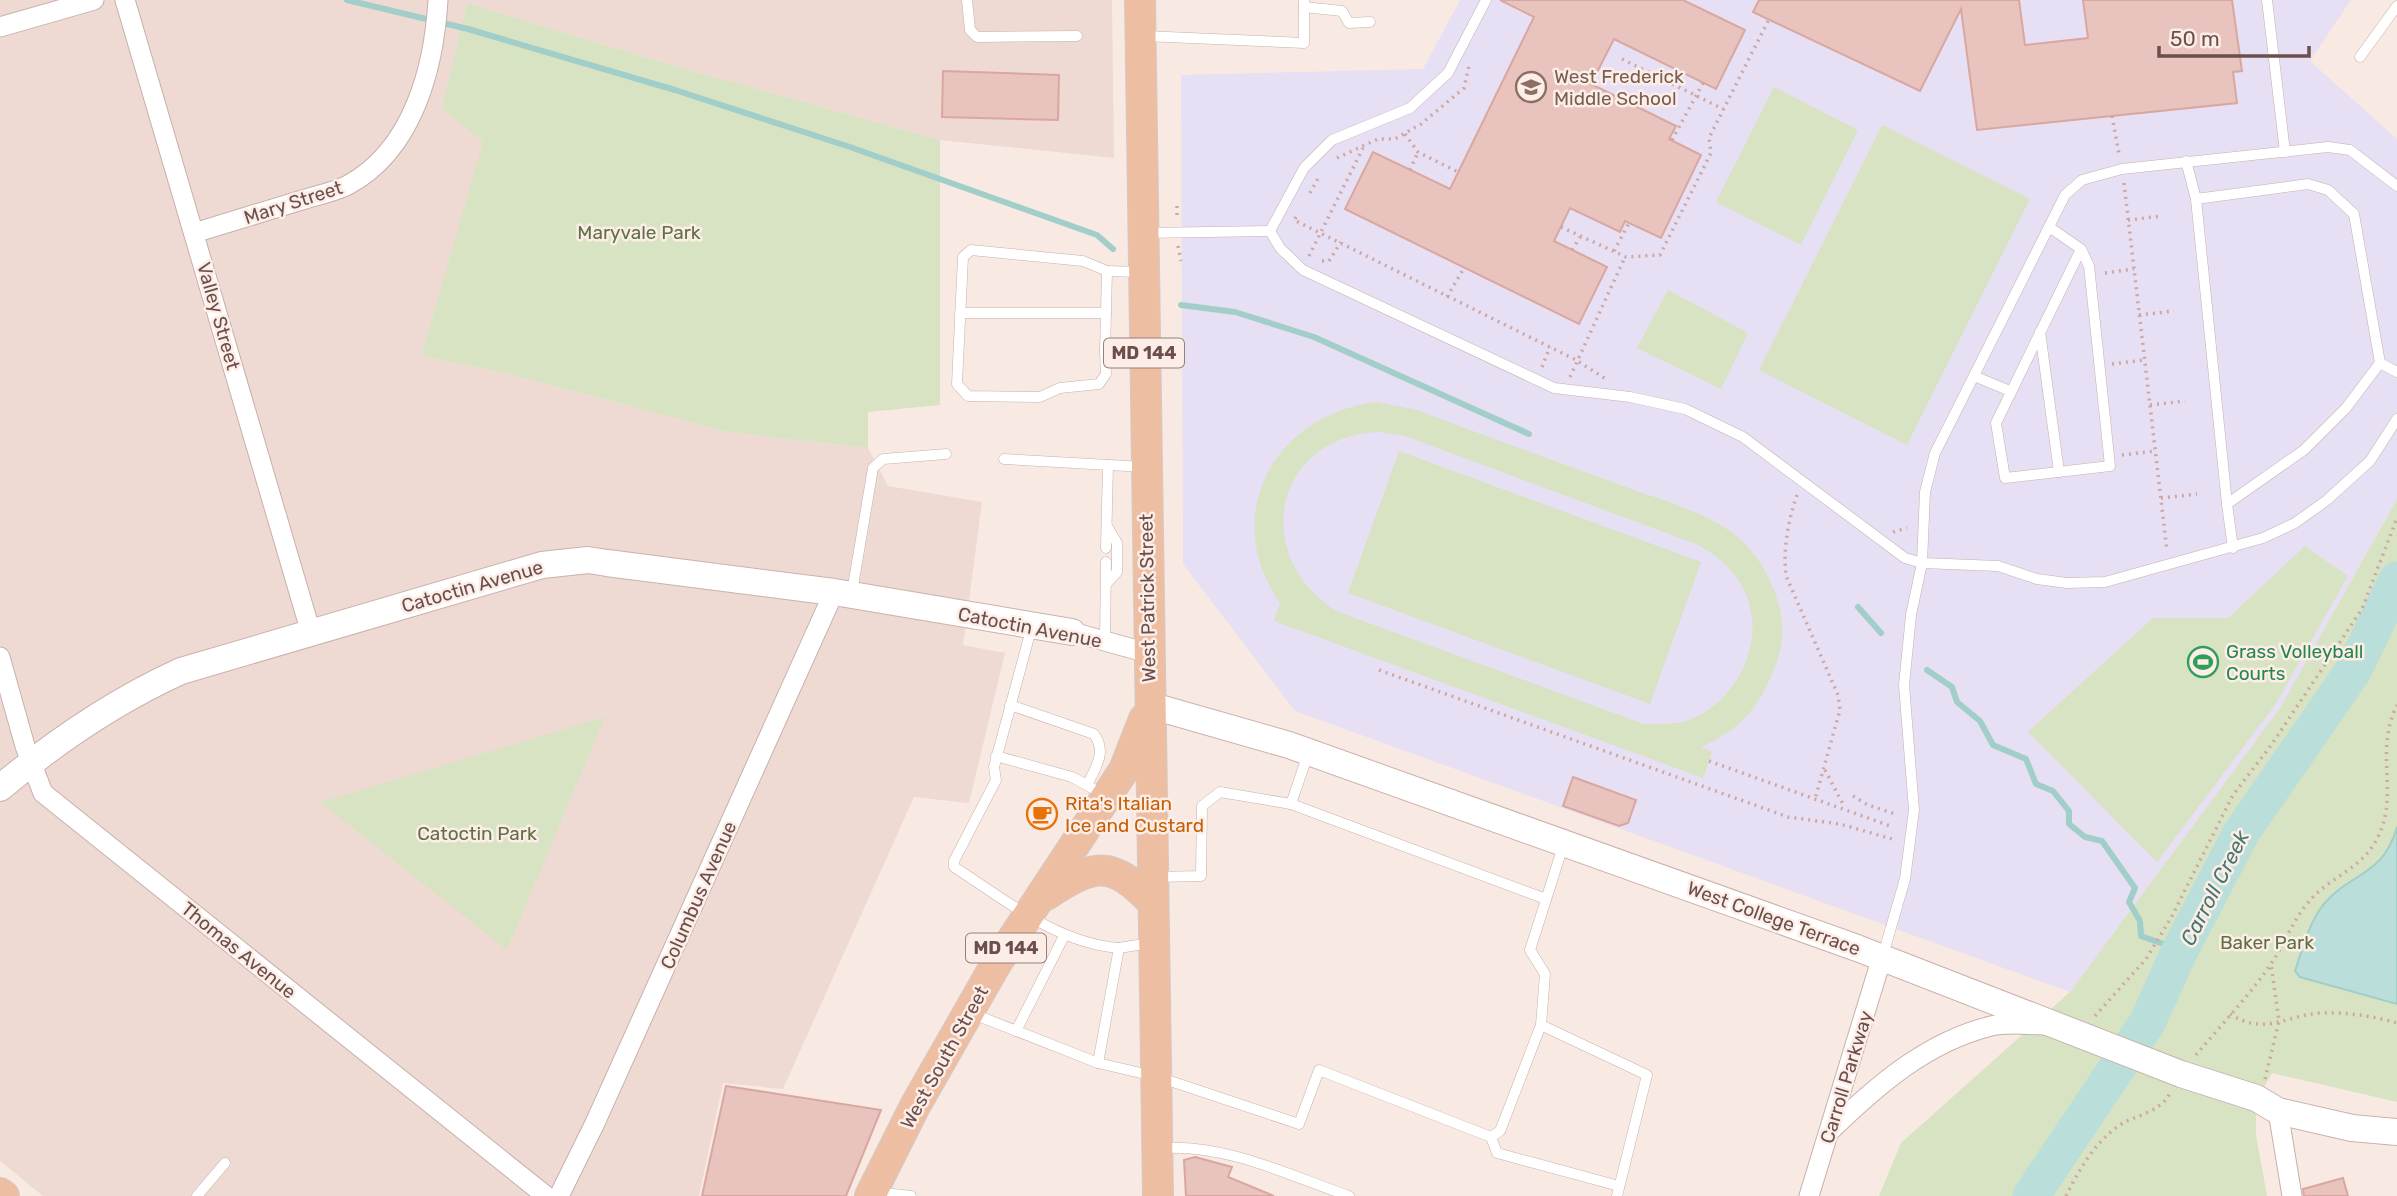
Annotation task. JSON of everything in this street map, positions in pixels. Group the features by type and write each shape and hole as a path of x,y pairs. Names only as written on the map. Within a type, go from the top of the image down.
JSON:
{"main road":[{"name":"West Patrick Street","path":"1140,0 1158,1196"},
{"name":"West South Street","path":"871,1194 915,1106 968,1011 1098,791 1124,770 1149,705"},
{"path":"1031,907 1075,876 1099,870 1153,890"}],"street":[{"path":"0,27 94,0"},
{"name":"Valley Street","path":"125,0 311,633"},
{"name":"Mary Street","path":"194,233 346,186 369,172 393,145 422,89 436,40 438,0"},
{"name":"Catoctin Avenue","path":"0,788 84,724 164,678 542,565 564,561 588,560 843,594 1072,632 1148,653"},
{"name":"Columbus Avenue","path":"559,1196 843,594"},
{"name":"Thomas Avenue","path":"0,657 43,793 546,1196"},
{"name":"West College Terrace","path":"1149,705 1309,752 1882,957 2181,1074 2256,1098 2278,1111 2352,1128 2397,1132"},
{"name":"Carroll Parkway","path":"1809,1196 1882,957"},
{"path":"1829,1132 1875,1087 1941,1044 1993,1025 2057,1025"},
{"path":"2278,1111 2292,1196"}],"lane":[{"path":"967,0 970,30 977,37 1077,36"},
{"path":"1270,231 1304,168 1332,140 1410,108 1448,73 1486,0"},
{"path":"2267,0 2285,152"},
{"path":"1140,36 1304,43 1304,3 1342,11 1349,23 1370,22"},
{"path":"2360,57 2397,6"},
{"path":"1882,957 1905,879 1914,810 1904,685 1911,615 1922,563 1925,492 1935,453 2065,195 2082,180 2122,169 2328,147 2350,150 2397,186"},
{"path":"2186,161 2196,199 2233,548"},
{"path":"2196,199 2308,184 2328,190 2354,214 2380,363 2346,408 2304,450 2227,503"},
{"path":"2049,227 2081,249 2088,267 2110,466 2005,478 1996,423 2081,249"},
{"path":"1144,233 1270,231"},
{"path":"1270,231 1280,248 1303,270 1554,388 1630,397 1685,409 1742,437 1905,558 1922,563 1973,563 1998,566 2037,579 2067,583 2105,582 2233,548 2295,523 2327,500 2370,461 2397,419"},
{"path":"1107,271 1106,374 1099,384 1060,388 1040,397 968,396 957,384 963,257 971,250 1083,261 1107,271 1143,272"},
{"path":"960,313 1106,313"},
{"path":"2040,331 2059,472"},
{"path":"1105,351 1144,352"},
{"path":"2380,363 2397,372"},
{"path":"1974,376 2010,391"},
{"path":"843,594 873,468 883,459 946,454"},
{"path":"1004,459 1146,467"},
{"path":"1107,548 1108,465"},
{"path":"1106,584 1117,572 1117,543 1107,526"},
{"path":"1105,641 1106,562"},
{"path":"1032,626 996,756 996,779 992,793 954,860 954,867 1031,907 1064,936 1094,946 1119,948 1154,942"},
{"path":"996,756 1072,777 1098,791 1101,755 1100,743 1094,734 1010,705"},
{"path":"1291,804 1309,752"},
{"path":"1153,890 1200,876 1202,806 1220,792 1291,804 1546,899"},
{"path":"1491,1137 1500,1131 1541,1025 1545,975 1530,950 1564,843"},
{"path":"1016,1031 1064,936"},
{"path":"1098,1063 1119,948"},
{"path":"968,1011 1098,1063 1158,1077 1299,1124 1319,1070 1491,1137 1497,1153 1618,1191 1647,1075 1541,1025"},
{"path":"1158,1149 1200,1147 1266,1166 1349,1196"},
{"path":"197,1196 225,1163"},
{"path":"871,1194 911,1196"}],"path":[{"path":"1561,227 1626,257 1660,255 1711,153 1709,138 1768,21"},
{"path":"1622,59 1723,109"},
{"path":"1330,161 1378,139 1395,139 1405,134 1464,88 1469,64"},
{"path":"1672,140 1703,83"},
{"path":"2112,116 2119,154"},
{"path":"1405,134 1418,152 1458,172"},
{"path":"1310,256 1364,146"},
{"path":"1410,170 1418,152"},
{"path":"1308,196 1322,172"},
{"path":"2124,181 2167,551"},
{"path":"1292,225 1301,208"},
{"path":"2128,220 2162,216"},
{"path":"1294,220 1576,360 1612,384"},
{"path":"1614,251 1629,223"},
{"path":"1572,250 1580,236"},
{"path":"1303,252 1329,261 1341,242"},
{"path":"1569,379 1626,257"},
{"path":"1447,297 1464,268"},
{"path":"2099,274 2134,269"},
{"path":"2139,315 2174,311"},
{"path":"2109,365 2144,360"},
{"path":"2150,405 2185,401"},
{"path":"2119,455 2155,450"},
{"path":"1803,480 1793,508 1784,559 1786,576 1838,695 1840,710 1815,799"},
{"path":"2161,498 2197,494"},
{"path":"2092,1039 2097,1011 2128,981 2151,950 2171,918 2226,806 2272,744 2362,609 2397,518"},
{"path":"1886,530 1894,532 1908,528"},
{"path":"1378,670 1788,817 1840,824 1892,839"},
{"path":"2066,1196 2105,1136 2167,1099 2170,1088 2271,964 2307,903 2369,856 2381,830 2388,803 2384,757 2391,717 2397,705"},
{"path":"1709,761 1893,827"},
{"path":"1824,768 1845,808"},
{"path":"1853,796 1868,805 1895,814"},
{"path":"2264,1082 2279,1021 2271,964"},
{"path":"2230,1014 2245,1024 2261,1026 2320,1013 2373,1016 2397,1023"}],"shaded area":[{"name":"Catoctin Park","path":"0,0 1112,0 1114,158 940,140 661,62 467,3 459,45 484,142 421,356 505,373 728,432 868,448 888,486 982,502 963,645 1005,653 969,803 914,797 783,1089 723,1083 699,1196 43,1196 0,1161"},
{"path":"1460,0 2351,0 2310,61 2397,139 2397,499 2280,708 2070,992 1295,711 1183,564 1181,75 1423,69"}],"green space":[{"name":"Maryvale Park","path":"467,3 661,62 940,140 940,405 868,412 868,448 728,432 505,373 421,356 483,142 442,108"},
{"path":"1774,87 1858,130 1801,245 1716,202"},
{"path":"1882,125 2030,199 1907,445 1759,370"},
{"path":"1668,290 1748,333 1721,389 1637,348"},
{"path":"1376,402 1417,410 1695,512 1723,526 1747,546 1767,575 1774,591 1780,608 1782,642 1772,674 1750,712 1729,731 1701,747 1712,752 1703,778 1274,621 1280,603 1262,570 1255,536 1257,504 1267,474 1285,448 1309,427 1340,411","holes":["1379,432 1405,436 1696,544 1713,554 1737,578 1747,598 1752,619 1752,640 1746,661 1723,697 1706,711 1687,721 1644,724 1336,611 1309,587 1291,560 1284,531 1286,502 1296,476 1316,454 1343,439"]},
{"path":"1399,451 1701,562 1650,704 1348,593"},
{"name":"Baker Park","path":"2397,499 2397,1102 2272,1073 2256,1102 2256,1135 2267,1196 1879,1196 1901,1143 2070,992 2280,708"},
{"name":"Grass Volleyball Courts","path":"2305,546 2348,576 2275,705 2157,862 2028,732 2153,618 2228,618"},
{"name":"Catoctin Park","path":"605,717 507,950 320,802"}],"water":[{"path":"2397,827 2397,1004 2300,977 2295,971 2306,937 2318,912 2333,894 2375,865 2391,843"}],"building":[{"path":"1500,0 1683,0 1745,30 1716,89 1614,39 1591,84 1676,126 1669,139 1701,155 1661,238 1625,221 1620,232 1570,208 1554,241 1607,267 1579,324 1345,209 1373,152 1450,189 1534,17"},
{"path":"1759,0 2019,0 2025,45 2088,38 2083,0 2232,0 2242,71 2233,72 2237,103 1977,130 1961,9 1920,91 1753,12"},
{"path":"943,71 1059,75 1058,120 942,117"},
{"path":"1573,777 1636,800 1628,823 1619,826 1563,806"},
{"path":"726,1086 881,1110 846,1196 702,1196"},
{"path":"1195,1157 1232,1167 1228,1177 1274,1196 1186,1196 1184,1160"},
{"path":"2343,1178 2348,1196 2304,1196 2303,1189"}],"waterway":[{"path":"347,0 468,29 675,90 850,147 1097,235 1113,249"},
{"path":"1181,305 1235,312 1314,337 1529,434"},
{"name":"Carroll Creek","path":"2031,1196 2147,1023 2180,950 2241,833 2353,671 2397,580"},
{"path":"1858,607 1881,633"},
{"path":"1927,670 1952,687 1957,702 1980,721 1993,745 2026,759 2036,784 2053,791 2069,811 2069,824 2085,837 2102,841 2135,888 2129,902 2140,921 2141,936 2180,950"}],"place":[{"name":"West Frederick Middle School","path":"1531,87"},
{"name":"Grass Volleyball Courts","path":"2203,662"},
{"name":"Rita's Italian Ice and Custard","path":"1042,814"}]}
